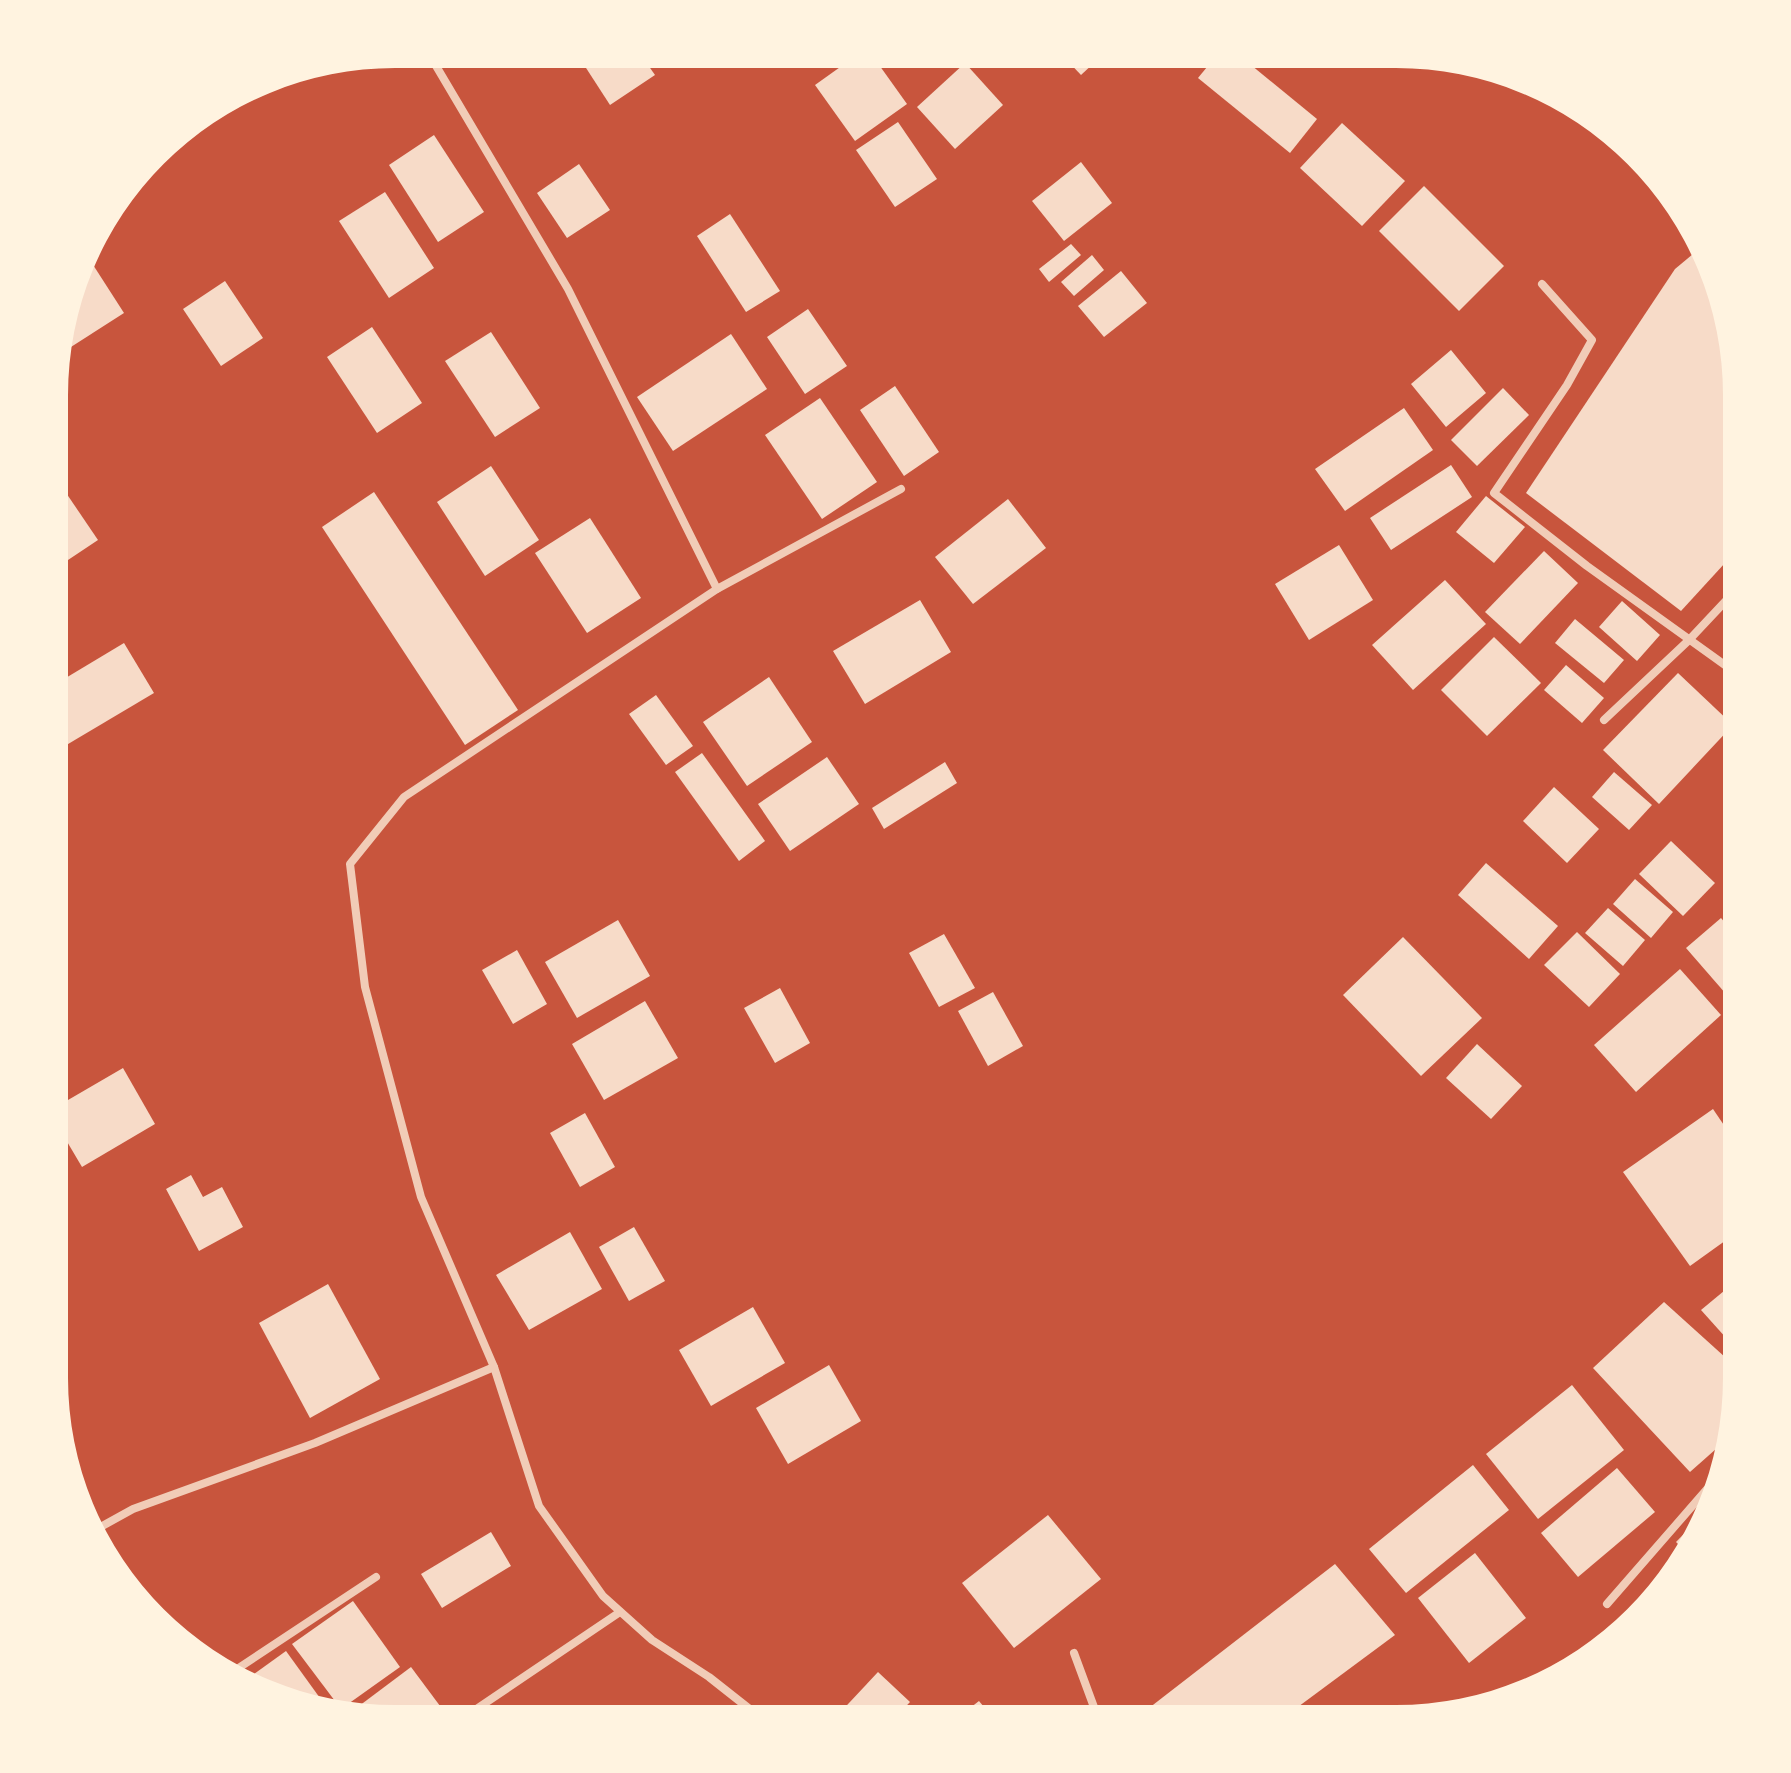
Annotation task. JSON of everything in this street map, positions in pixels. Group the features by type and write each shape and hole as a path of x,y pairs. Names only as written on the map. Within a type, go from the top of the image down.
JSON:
{"street":[{"path":"437,68 568,289 717,589"},
{"path":"1542,284 1592,340 1567,385 1494,493 1587,566 1723,664"},
{"path":"745,1705 709,1677 652,1640 603,1596 539,1506 494,1367 421,1197 365,987 350,864 404,797 717,589 901,489"},
{"path":"1604,720 1723,604"},
{"path":"104,1525 133,1509 315,1443 494,1367"},
{"path":"1607,1604 1701,1497"},
{"path":"242,1666 376,1577"},
{"path":"482,1705 620,1612"},
{"path":"1074,1653 1093,1705"}],"building":[{"path":"586,68 650,68 655,75 610,105"},
{"path":"839,68 881,68 907,104 855,141 815,85"},
{"path":"960,68 970,68 1003,105 955,149 917,107"},
{"path":"1074,68 1089,68 1081,75"},
{"path":"1206,68 1255,68 1317,119 1290,153 1198,78"},
{"path":"898,122 937,179 895,207 856,150"},
{"path":"1342,123 1405,181 1362,226 1300,168"},
{"path":"434,135 484,212 438,242 389,165"},
{"path":"1081,162 1112,203 1064,241 1032,201"},
{"path":"579,164 610,210 567,238 537,193"},
{"path":"1424,186 1504,266 1459,311 1379,231"},
{"path":"385,192 434,268 389,298 339,221"},
{"path":"730,214 780,291 746,312 697,236"},
{"path":"1071,244 1081,255 1049,282 1039,269"},
{"path":"1092,255 1104,270 1074,296 1061,282"},
{"path":"1691,256 1706,290 1717,332 1723,395 1723,565 1681,611 1526,493 1675,269"},
{"path":"94,267 124,313 72,346 79,311"},
{"path":"1121,271 1147,303 1104,337 1078,306"},
{"path":"225,281 263,338 221,366 183,309"},
{"path":"808,309 847,366 805,394 767,337"},
{"path":"372,327 422,403 377,433 327,357"},
{"path":"491,332 540,408 495,437 445,361"},
{"path":"731,334 767,389 673,451 637,397"},
{"path":"1451,350 1486,393 1446,427 1411,384"},
{"path":"895,386 939,452 904,476 860,410"},
{"path":"1503,388 1529,415 1477,466 1451,440"},
{"path":"820,398 877,482 822,519 765,435"},
{"path":"1404,408 1433,450 1345,511 1315,469"},
{"path":"1451,465 1472,497 1391,550 1370,518"},
{"path":"491,466 539,540 485,576 437,502"},
{"path":"374,492 518,710 465,745 322,527"},
{"path":"68,496 98,540 68,560"},
{"path":"1486,496 1525,527 1494,563 1456,532"},
{"path":"1008,499 1046,548 973,604 935,557"},
{"path":"590,518 641,598 587,633 535,553"},
{"path":"1339,545 1373,600 1309,640 1275,584"},
{"path":"1544,551 1578,583 1520,644 1485,612"},
{"path":"1445,580 1486,624 1413,690 1372,645"},
{"path":"920,600 951,652 865,704 833,651"},
{"path":"1622,601 1660,635 1637,661 1599,627"},
{"path":"1575,619 1624,660 1604,683 1555,643"},
{"path":"1494,637 1541,683 1487,736 1441,690"},
{"path":"124,643 154,693 68,744 68,677"},
{"path":"1566,665 1604,698 1582,723 1544,690"},
{"path":"1678,673 1723,716 1723,736 1659,804 1603,750"},
{"path":"769,677 812,742 747,786 703,722"},
{"path":"656,695 693,746 666,765 629,714"},
{"path":"702,753 765,841 739,861 675,772"},
{"path":"827,757 859,804 790,851 758,804"},
{"path":"945,762 957,783 884,829 872,808"},
{"path":"1614,772 1652,805 1629,830 1592,797"},
{"path":"1554,787 1599,829 1567,863 1523,821"},
{"path":"1671,841 1715,883 1683,916 1639,874"},
{"path":"1486,863 1558,926 1529,959 1458,895"},
{"path":"1635,879 1673,912 1651,938 1613,904"},
{"path":"1608,908 1645,940 1623,966 1585,933"},
{"path":"1721,918 1723,991 1686,948"},
{"path":"618,920 650,976 577,1018 545,962"},
{"path":"1577,932 1620,974 1589,1007 1544,965"},
{"path":"944,934 975,988 939,1007 909,953"},
{"path":"1403,937 1482,1018 1421,1076 1343,995"},
{"path":"517,950 547,1004 513,1024 482,970"},
{"path":"1680,969 1721,1015 1636,1092 1594,1045"},
{"path":"780,988 810,1043 775,1063 744,1008"},
{"path":"993,992 1023,1046 988,1066 958,1011"},
{"path":"645,1001 678,1058 604,1100 572,1044"},
{"path":"1477,1044 1522,1086 1491,1119 1446,1078"},
{"path":"123,1068 155,1124 82,1167 68,1143 68,1100"},
{"path":"1713,1109 1723,1124 1723,1242 1690,1266 1623,1172"},
{"path":"585,1113 615,1167 580,1187 550,1133"},
{"path":"191,1175 203,1197 222,1187 243,1227 199,1251 166,1189"},
{"path":"634,1227 665,1281 629,1301 599,1247"},
{"path":"570,1232 602,1289 529,1330 496,1275"},
{"path":"328,1284 380,1379 310,1418 259,1323"},
{"path":"1723,1292 1723,1335 1701,1310"},
{"path":"1664,1302 1723,1355 1722,1399 1715,1450 1690,1472 1593,1368"},
{"path":"753,1307 785,1363 711,1406 679,1350"},
{"path":"829,1365 861,1421 788,1464 756,1408"},
{"path":"1572,1385 1624,1450 1538,1519 1486,1454"},
{"path":"1473,1465 1509,1510 1406,1593 1369,1549"},
{"path":"1617,1468 1655,1512 1578,1577 1541,1533"},
{"path":"1048,1515 1101,1579 1014,1648 962,1583"},
{"path":"491,1532 511,1566 442,1608 421,1574"},
{"path":"1475,1553 1526,1618 1469,1663 1418,1598"},
{"path":"1335,1564 1395,1635 1301,1705 1153,1705"},
{"path":"353,1601 400,1667 351,1702 334,1699 292,1644"},
{"path":"286,1651 318,1696 290,1688 255,1673"},
{"path":"411,1667 439,1705 395,1705 363,1703"},
{"path":"878,1672 910,1702 907,1705 847,1705"}]}
